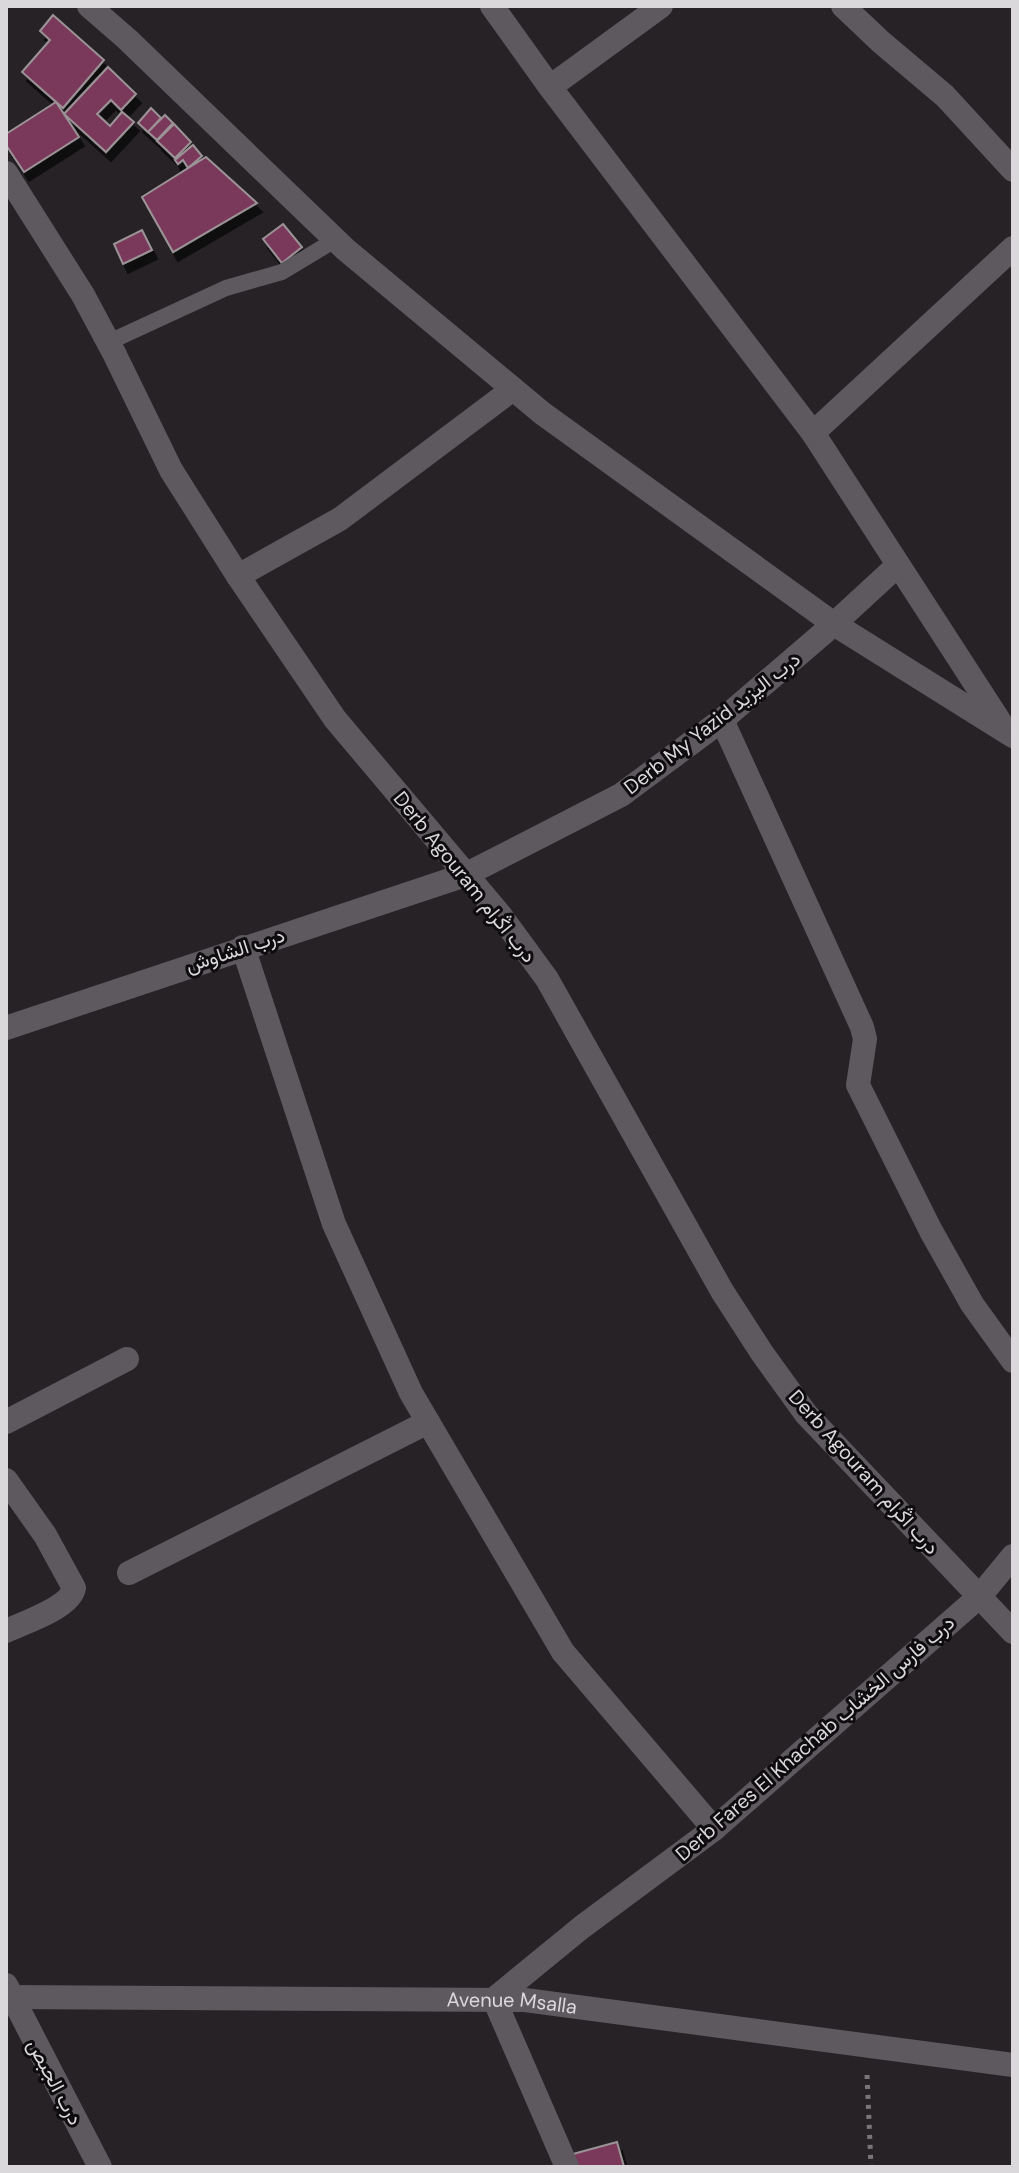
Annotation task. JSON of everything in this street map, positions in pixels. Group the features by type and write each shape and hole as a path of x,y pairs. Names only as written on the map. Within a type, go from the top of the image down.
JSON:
{"street":[{"path":"89,6 335,240 513,389 670,507 834,624 1010,733"},
{"path":"492,6 813,433 1010,733"},
{"path":"550,87 661,6"},
{"path":"843,6 945,96 1013,170"},
{"name":"Derb Agouram درب اڭرام","path":"6,173 83,295 171,470 238,576 335,719 501,916 547,979 722,1291 762,1353 806,1414 1013,1632"},
{"path":"813,433 1012,251"},
{"path":"238,576 340,519 513,389"},
{"name":"Derb My Yazid درب اليزيد","path":"465,875 621,795 722,720 898,565"},
{"path":"722,720 862,1027 865,1039 858,1085 931,1231 972,1304 1013,1361"},
{"name":"درب الشاوش","path":"6,1028 465,875"},
{"path":"243,947 334,1224 411,1393 563,1652 714,1829"},
{"path":"6,1422 127,1359"},
{"path":"129,1573 428,1422"},
{"path":"6,1480 45,1535 74,1588 65,1603 6,1631"},
{"name":"Derb Fares El Khachab درب فارس الخشاب","path":"494,1999 582,1927 714,1829 980,1596 1013,1556"},
{"name":"Avenue Msalla","path":"7,1993 525,2000 1013,2065"},
{"name":"درب الجبص","path":"7,1993 100,2167"},
{"path":"494,1999 567,2167"}],"lane":[{"path":"109,342 226,288 282,272 335,240"}],"path":[{"path":"866,2046 871,2167"}],"building":[{"path":"53,15 104,60 63,108 22,72 50,40 40,31"},
{"path":"108,67 136,94 121,110 111,100 97,114 110,126 122,112 134,122 106,152 64,114"},
{"path":"56,102 79,137 24,172 6,145 6,134"},
{"path":"151,108 161,118 148,132 138,123"},
{"path":"165,115 173,123 157,140 148,132"},
{"path":"174,124 191,142 175,158 157,141"},
{"path":"193,145 202,156 188,168 183,160 178,164 175,160"},
{"path":"206,157 257,203 173,252 142,197"},
{"path":"283,224 302,247 282,263 263,239"},
{"path":"142,230 152,250 123,264 114,244"},
{"path":"617,2142 624,2167 577,2167 573,2154"}]}
